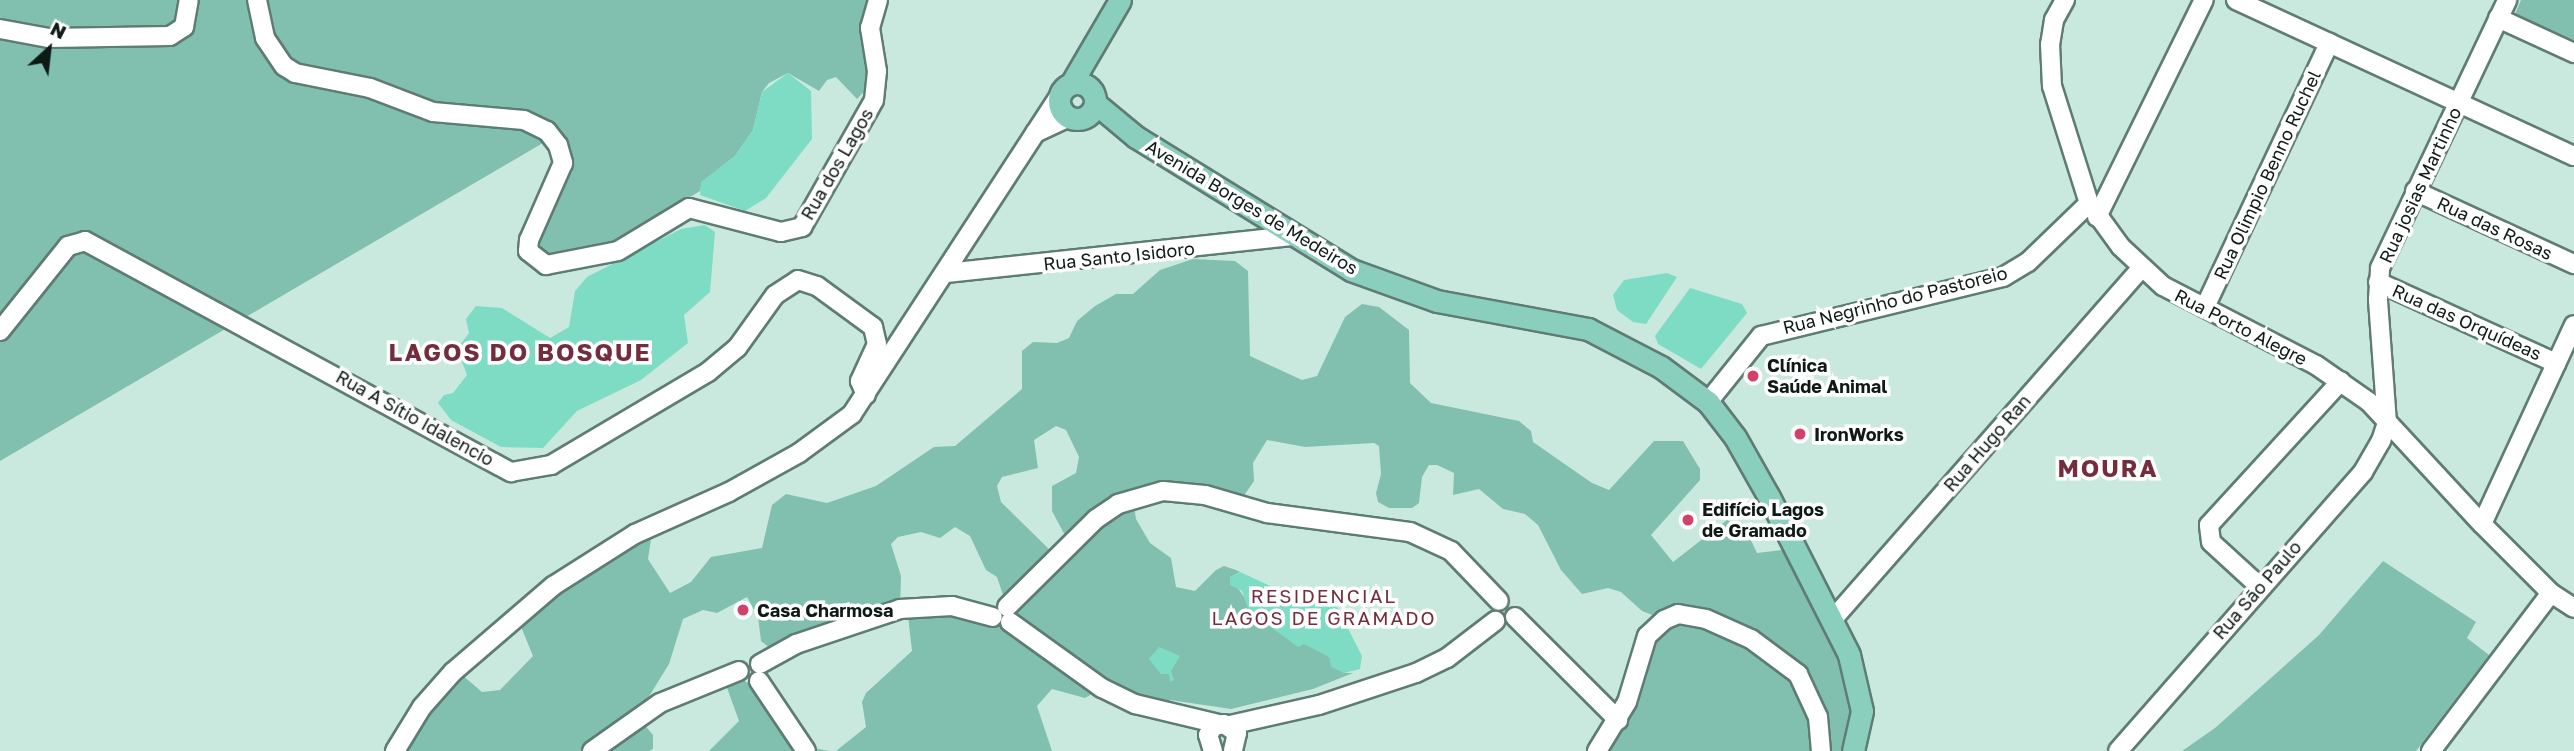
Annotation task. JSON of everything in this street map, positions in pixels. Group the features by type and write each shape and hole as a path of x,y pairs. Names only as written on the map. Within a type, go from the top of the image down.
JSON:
{"main road":[{"path":"1078,101 1094,38 1100,0"},
{"path":"1094,38 1120,0"},
{"path":"1078,101 1107,20"},
{"name":"Avenida Borges de Medeiros","path":"1078,101 1292,236 1351,270 1408,293 1588,329 1661,366 1708,402 1735,437 1833,619 1860,692 1853,751"}],"street":[{"path":"0,29 49,38 170,36 184,27 189,0"},
{"name":"Rua dos Lagos","path":"257,0 265,38 284,66 295,73 370,88 433,112 524,120 547,131 558,145 563,163 528,240 528,251 546,265 618,251 689,208 780,232 802,227 874,100 877,71 870,28 878,0"},
{"name":"Rua Porto Alegre","path":"2065,0 2054,20 2050,44 2052,86 2093,210 2141,268 2163,286 2341,381 2387,423 2551,593"},
{"name":"Rua Negrinho do Pastoreio","path":"1708,402 1760,336 2003,277 2028,262 2093,210 2204,0"},
{"path":"2236,0 2574,156"},
{"name":"Rua josias Martinho","path":"2387,423 2378,282 2386,250 2507,0"},
{"path":"2498,18 2574,53"},
{"name":"Rua Olimpio Benno Ruchel","path":"2205,307 2329,43"},
{"path":"395,751 422,707 453,672 553,586 635,534 729,492 799,453 852,414 946,274 1035,132 1078,101"},
{"name":"Rua das Rosas","path":"2415,191 2574,264"},
{"name":"Rua Santo Isidoro","path":"946,274 1292,236"},
{"name":"Rua A Sítio Idalencio","path":"0,331 68,246 85,241 511,472 551,466 708,372 737,348 775,295 798,280 826,292 873,327 877,344 860,381 866,395"},
{"name":"Rua Hugo Ran","path":"1833,619 2141,268"},
{"name":"Rua das Orquídeas","path":"2378,282 2556,363"},
{"path":"2482,524 2574,325"},
{"path":"2259,586 2211,542 2209,525 2341,381"},
{"name":"Rua São Paulo","path":"2118,751 2259,586 2362,472 2387,423"},
{"path":"1003,616 1096,519 1118,504 1163,491 1205,495 1267,513 1410,533 1451,551 1499,601 1512,604 1515,617 1618,720"},
{"path":"2431,751 2551,593 2574,608"},
{"path":"1495,621 1491,612 1499,601"},
{"path":"759,672 796,644 900,609 952,606 1003,616 1102,688 1171,715 1214,739 1237,733 1236,747"},
{"path":"1597,751 1618,720 1647,636 1664,620 1691,615 1751,639 1798,674 1818,717 1821,751"},
{"path":"1214,739 1416,673 1447,657 1495,621 1508,623 1515,617"},
{"path":"592,751 660,702 739,671 747,661 759,672 806,751"},
{"path":"1236,747 1281,716"}],"shaded area":[{"path":"0,0 867,0 862,22 869,86 857,99 836,77 827,80 819,91 788,73 769,83 762,92 753,130 735,156 702,182 700,191 617,241 585,252 544,256 535,249 567,145 560,133 0,461"},
{"path":"2521,0 2574,0 2574,40 2515,14"},
{"path":"788,73 811,91 812,139 766,198 745,211 700,195 701,182 735,156 753,130 762,92"},
{"path":"705,225 715,232 710,292 684,315 688,343 641,380 577,411 543,448 501,447 451,420 438,403 444,395 453,393 467,375 457,349 469,333 466,319 476,306 502,308 550,338 569,327 575,291 587,277 681,229"},
{"path":"1193,259 1235,261 1248,271 1250,356 1302,380 1317,376 1345,317 1362,304 1379,307 1409,330 1410,383 1431,403 1519,421 1531,431 1533,442 1592,483 1609,490 1654,441 1683,441 1700,469 1700,480 1651,535 1673,562 1727,520 1746,530 1757,553 1781,550 1792,554 1855,671 1852,751 1597,751 1663,619 1642,611 1621,592 1608,588 1582,594 1561,570 1538,525 1525,514 1503,509 1479,489 1453,495 1454,473 1437,465 1429,465 1422,477 1419,503 1412,508 1389,508 1378,502 1376,493 1381,474 1379,446 1374,443 1305,447 1267,440 1253,463 1254,481 1243,497 1231,502 1184,491 1134,505 1136,519 1150,543 1171,558 1176,587 1195,591 1216,570 1224,566 1236,570 1240,572 1230,577 1249,604 1329,657 1344,673 1353,673 1313,689 1231,709 1170,700 1171,715 1102,688 1085,698 1052,689 1037,706 1052,751 836,751 866,727 862,702 866,693 912,651 908,616 918,605 1006,624 1007,607 997,577 986,570 970,536 955,527 940,538 921,532 898,537 891,544 901,576 900,609 776,653 761,641 758,617 747,597 717,613 703,610 683,619 669,664 637,716 653,735 653,749 649,751 397,751 422,707 461,674 482,692 500,690 533,656 517,617 653,526 648,559 670,593 691,582 711,557 762,548 772,505 786,494 827,503 876,486 934,447 955,446 1022,389 1022,351 1033,342 1057,343 1069,338 1077,321 1095,306 1116,294 1133,294 1160,270","holes":["1056,426 1066,430 1079,457 1076,473 1052,486 1052,511 1069,543 1056,556 1001,502 997,486 1002,477 1038,468 1034,440"]},
{"path":"1667,273 1677,277 1646,324 1633,322 1617,310 1613,295 1624,280"},
{"path":"1690,288 1742,304 1747,313 1701,369 1658,344 1655,336"},
{"path":"2383,561 2476,622 2467,638 2489,655 2416,751 2182,751 2215,728 2319,635"},
{"path":"1240,572 1299,599 1333,599 1362,656 1360,669 1344,673 1331,667 1329,657 1304,644 1298,647 1249,611 1242,591 1230,585 1230,577"},
{"path":"1159,647 1180,656 1171,671 1174,680 1170,682 1169,674 1161,674 1149,659"},
{"path":"740,676 746,682 755,683 802,746 830,751 709,751 739,721 726,685"}],"place":[{"name":"Clínica Saúde Animal","path":"1753,376"},
{"name":"IronWorks","path":"1800,434"},
{"name":"Edifício Lagos de Gramado","path":"1688,520"},
{"name":"Casa Charmosa","path":"743,610"}],"district":[{"name":"LAGOS DO BOSQUE","path":"520,352"},
{"name":"MOURA","path":"2108,468"},
{"name":"RESIDENCIAL LAGOS DE GRAMADO","path":"1324,607"}]}
